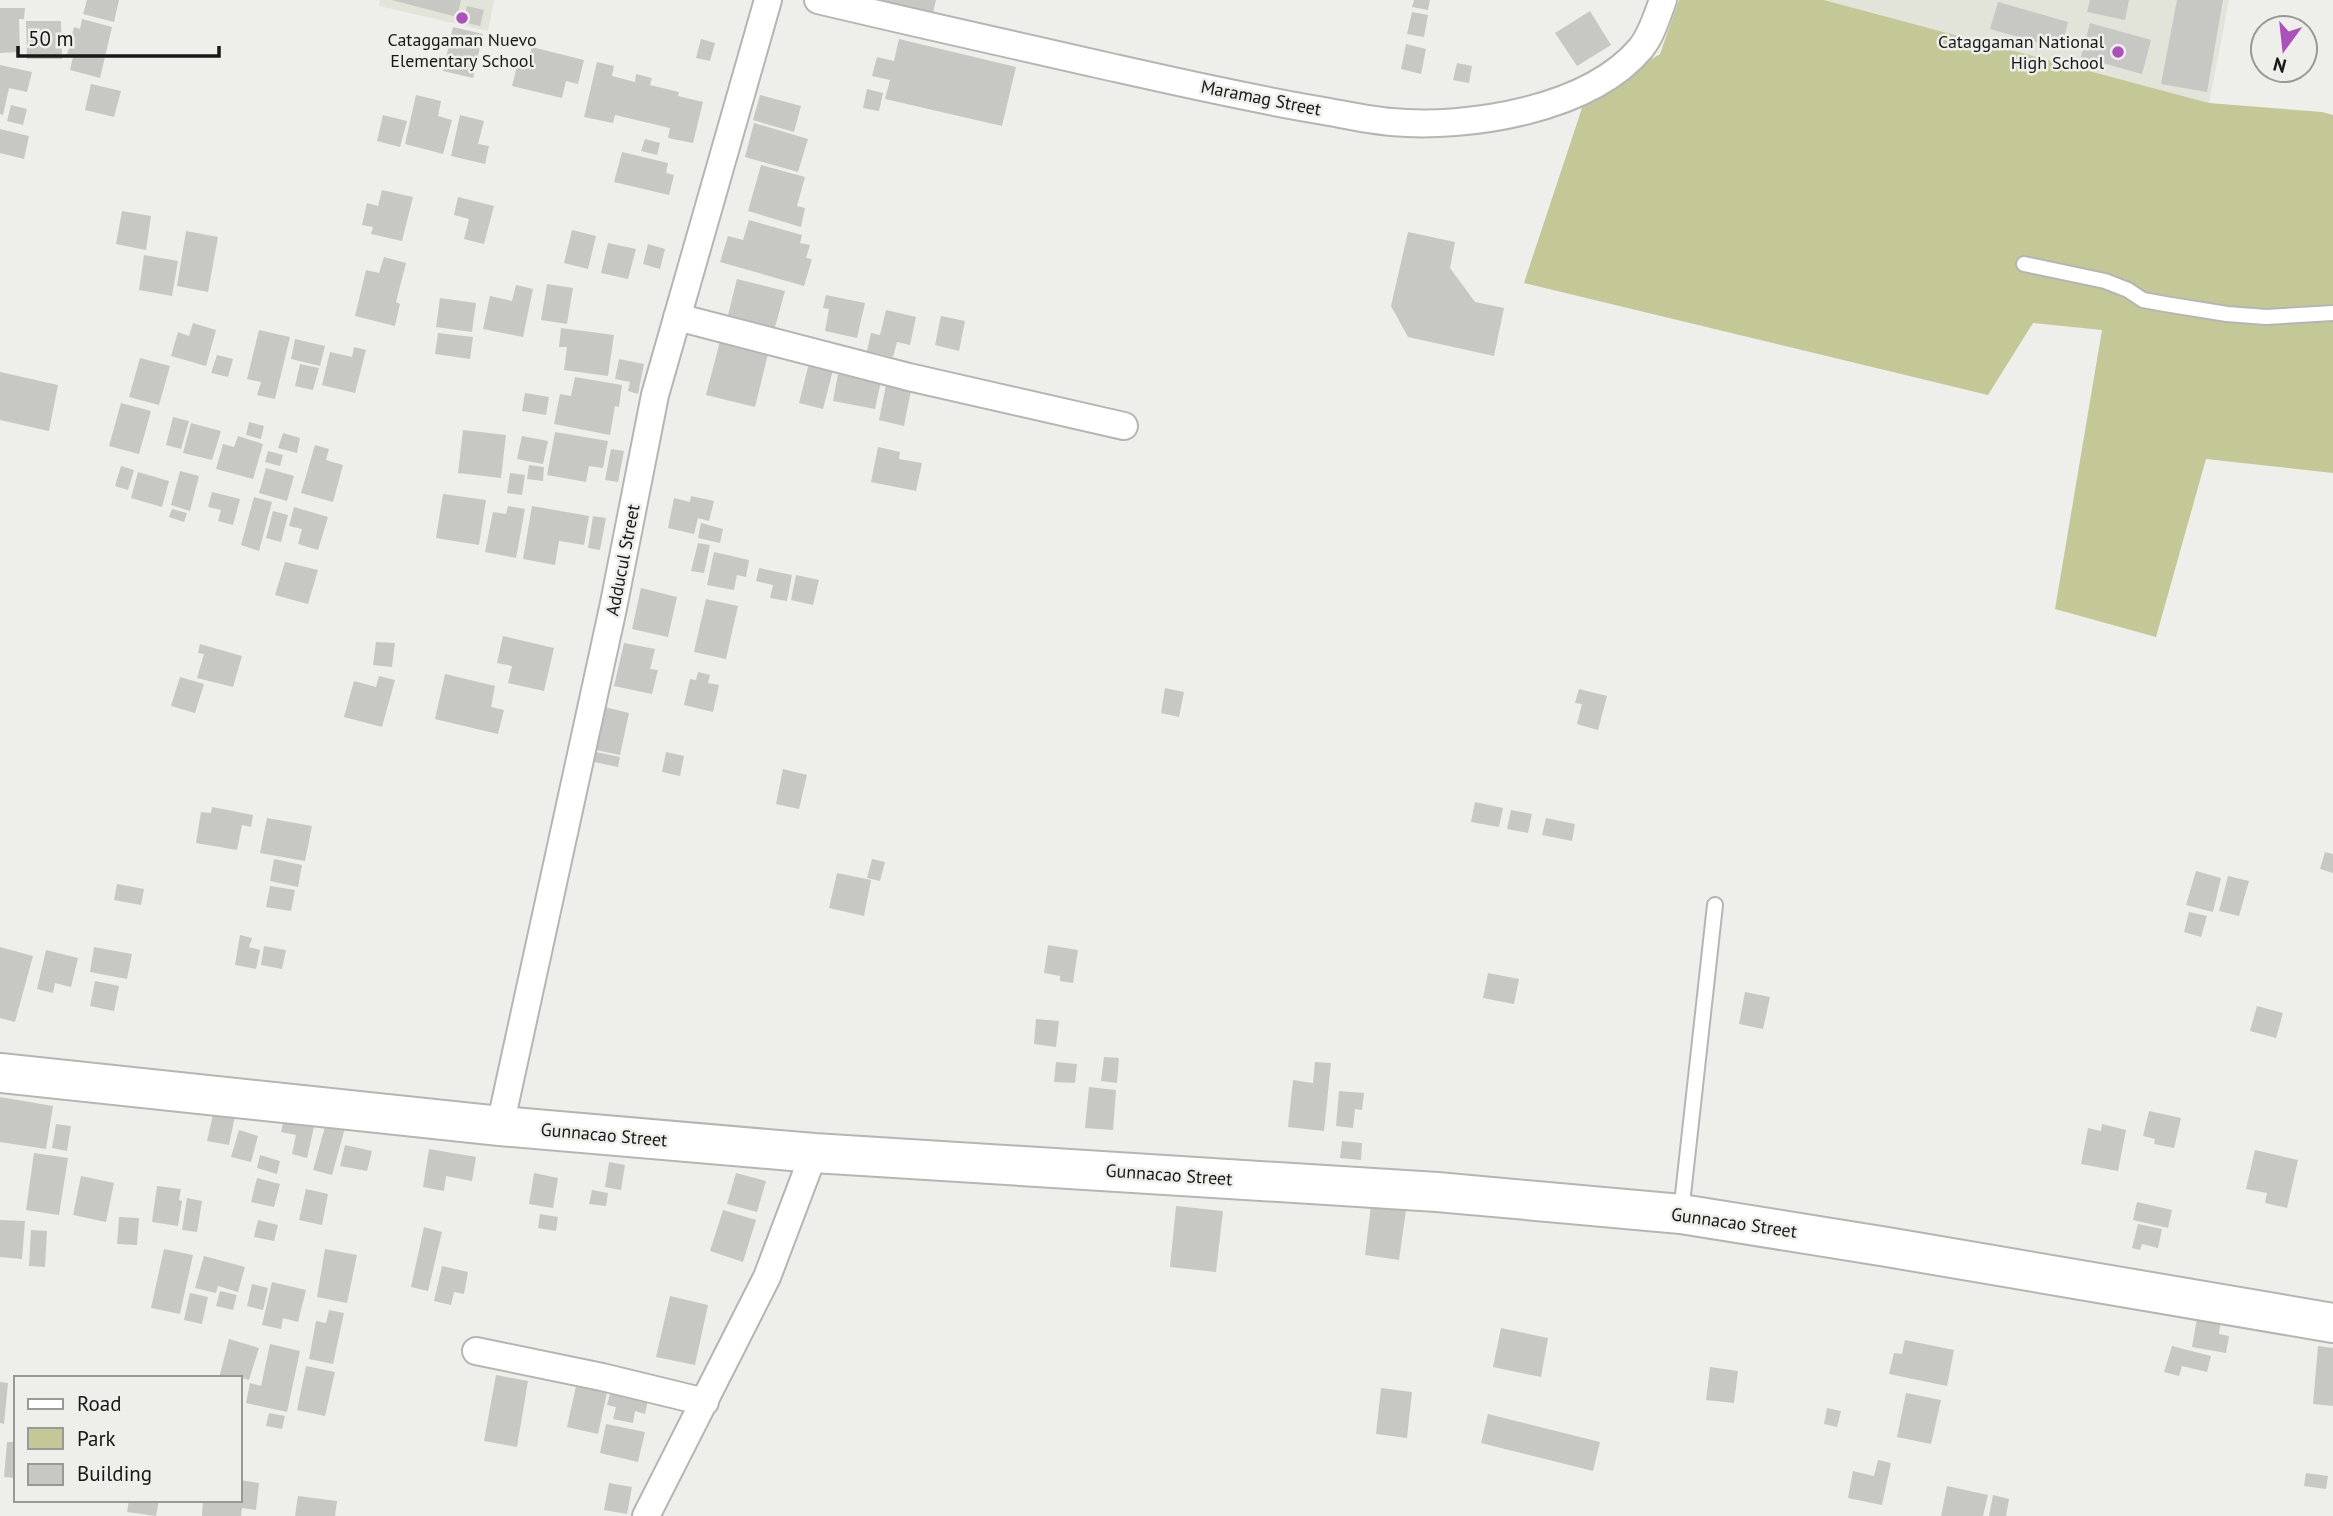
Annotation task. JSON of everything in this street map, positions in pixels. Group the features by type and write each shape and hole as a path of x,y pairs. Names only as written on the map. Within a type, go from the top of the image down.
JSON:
{"street":[{"name":"Adducul Street","path":"500,1126 613,608 655,396 768,0"},
{"name":"Maramag Street","path":"818,0 1176,81 1304,107 1392,122 1469,122 1527,111 1580,93 1621,68 1642,47 1651,33 1663,0"},
{"path":"677,317 909,377 1124,426"},
{"name":"Gunnacao Street","path":"0,1073 500,1126 814,1153 1437,1192 1681,1214 2333,1323"},
{"path":"646,1516 767,1277 814,1153"},
{"path":"476,1351 705,1402"}],"lane":[{"path":"2024,264 2105,281 2128,290 2143,300 2227,314 2266,317 2333,313"},
{"path":"1681,1214 1715,905"}],"shaded area":[{"name":"Cataggaman Nuevo Elementary School","path":"380,0 494,0 488,31 379,6"},
{"name":"Cataggaman National High School","path":"1824,0 2229,0 2209,103"}],"green space":[{"path":"1679,0 1824,0 2209,103 2333,115 2333,473 2206,459 2156,637 2055,609 2102,330 2033,323 1988,395 1524,283 1585,99 1660,54"}],"building":[{"path":"87,0 119,0 114,22 83,14"},
{"path":"392,0 461,0 457,17"},
{"path":"883,0 936,0 932,17 882,5"},
{"path":"1414,0 1430,0 1428,10 1412,7"},
{"path":"2090,0 2129,0 2125,20 2087,12"},
{"path":"2177,0 2223,0 2207,92 2161,84"},
{"path":"1998,2 2068,22 2061,49 1990,29"},
{"path":"467,6 484,10 480,26 463,22"},
{"path":"0,8 25,8 24,19 19,19 20,52 0,53"},
{"path":"1590,11 1611,45 1577,66 1555,33"},
{"path":"1412,12 1428,15 1424,37 1407,34"},
{"path":"82,19 112,27 100,78 70,70 73,57 67,55 74,27 80,29"},
{"path":"26,21 61,21 62,59 27,59"},
{"path":"2090,23 2151,40 2142,74 2081,57"},
{"path":"453,27 483,34 473,78 443,71"},
{"path":"701,39 715,43 710,61 696,58"},
{"path":"899,39 1016,67 1002,126 885,99 890,80 872,76 877,57 894,61"},
{"path":"1406,44 1426,49 1421,74 1401,69"},
{"path":"532,47 584,60 578,84 566,81 562,98 512,86 518,62 527,64"},
{"path":"597,62 614,66 612,76 635,82 636,74 652,78 650,85 679,92 678,96 703,102 693,143 668,138 670,128 615,115 613,123 584,117"},
{"path":"1457,63 1472,66 1469,83 1453,80"},
{"path":"0,65 32,72 27,92 9,88 3,115 0,114"},
{"path":"91,84 121,91 114,117 85,110"},
{"path":"867,89 883,93 879,111 863,108"},
{"path":"416,95 441,101 438,116 452,120 443,154 405,144"},
{"path":"760,95 801,106 794,132 753,120"},
{"path":"11,105 27,109 23,125 7,121"},
{"path":"383,115 407,121 400,147 377,141"},
{"path":"460,115 484,121 478,144 489,146 485,164 451,156"},
{"path":"754,123 808,139 798,172 745,157"},
{"path":"0,129 29,136 24,159 0,153"},
{"path":"645,139 660,143 657,155 641,151"},
{"path":"622,152 668,163 666,173 674,175 669,195 614,182"},
{"path":"761,165 805,177 797,206 805,208 801,227 748,211"},
{"path":"382,190 413,197 402,241 371,234 373,227 362,225 367,203 378,206"},
{"path":"458,197 494,206 484,244 464,239 469,219 454,215"},
{"path":"122,211 151,216 146,250 116,244"},
{"path":"749,220 802,235 800,243 810,245 806,258 812,259 804,286 720,262 728,236 743,240"},
{"path":"572,230 596,236 588,269 564,263"},
{"path":"186,231 218,237 208,292 177,286"},
{"path":"1408,232 1455,242 1450,268 1475,302 1504,308 1494,356 1408,337 1391,306"},
{"path":"608,243 636,249 628,279 601,273"},
{"path":"648,244 665,249 660,269 643,264"},
{"path":"144,255 178,261 172,296 139,290"},
{"path":"384,257 406,263 396,302 400,304 395,326 355,316 366,270 379,273"},
{"path":"737,279 785,291 774,331 727,319"},
{"path":"547,284 573,288 567,324 541,320"},
{"path":"516,285 533,289 523,337 483,329 490,296 512,301"},
{"path":"826,295 865,303 857,338 825,331 829,309 823,308"},
{"path":"440,298 476,303 472,332 436,327"},
{"path":"886,310 916,317 910,345 897,342 893,357 867,351 871,333 880,335"},
{"path":"941,316 965,321 959,351 935,345"},
{"path":"193,323 216,330 206,366 171,356 178,332 189,336"},
{"path":"561,328 614,335 608,376 564,370 567,347 559,347"},
{"path":"259,330 290,337 275,399 257,395 261,382 247,379"},
{"path":"438,333 473,337 470,359 435,354"},
{"path":"295,339 325,346 320,366 291,359"},
{"path":"720,341 768,354 755,407 706,395"},
{"path":"354,347 366,350 355,393 322,385 330,352 352,357"},
{"path":"217,355 233,359 228,377 211,373"},
{"path":"140,358 170,366 159,405 129,397"},
{"path":"619,359 644,364 638,394 628,391 630,382 615,379"},
{"path":"809,363 833,370 823,409 799,403"},
{"path":"300,364 319,368 313,390 295,386"},
{"path":"850,365 883,372 875,409 833,401 838,374 848,376"},
{"path":"0,372 58,385 49,431 0,420"},
{"path":"575,377 622,385 619,407 615,406 610,435 554,424 560,394 571,396"},
{"path":"886,385 911,390 904,426 879,420"},
{"path":"525,393 549,397 546,415 522,411"},
{"path":"121,403 151,411 139,454 109,446"},
{"path":"173,417 189,421 181,449 166,445"},
{"path":"249,422 264,426 261,439 246,435"},
{"path":"191,423 221,431 212,460 183,453"},
{"path":"463,430 506,435 501,478 458,473"},
{"path":"555,432 608,441 603,468 589,466 586,482 547,475"},
{"path":"283,433 300,438 297,453 278,448"},
{"path":"238,436 263,444 253,479 216,469 223,444 234,447"},
{"path":"522,436 548,441 543,464 517,459"},
{"path":"315,445 329,449 326,460 343,465 333,502 301,493"},
{"path":"878,447 900,452 899,459 922,463 916,491 871,482"},
{"path":"611,449 624,451 618,482 605,480"},
{"path":"268,451 283,455 280,466 265,462"},
{"path":"529,465 544,467 543,481 527,479"},
{"path":"121,466 134,470 128,490 115,486"},
{"path":"266,468 294,476 287,501 259,493"},
{"path":"180,471 199,476 190,511 171,505"},
{"path":"138,472 169,481 162,507 131,498"},
{"path":"510,473 525,475 522,495 507,493"},
{"path":"212,492 240,499 233,525 218,521 221,510 208,507"},
{"path":"443,494 486,500 479,545 436,538"},
{"path":"691,496 714,501 709,521 698,518 694,534 668,528 674,498 690,502"},
{"path":"254,497 272,502 259,551 241,545"},
{"path":"508,506 525,509 516,558 485,552 493,512 506,514"},
{"path":"532,506 589,516 584,545 559,541 555,565 523,559"},
{"path":"294,507 328,517 318,550 298,544 302,529 289,526"},
{"path":"172,509 187,513 184,522 169,517"},
{"path":"273,511 288,515 281,542 266,538"},
{"path":"593,516 606,518 600,550 588,548"},
{"path":"701,523 723,529 720,543 698,538"},
{"path":"698,543 710,545 704,573 691,571"},
{"path":"714,552 749,560 746,577 737,575 734,590 707,585"},
{"path":"285,562 318,570 308,604 275,595"},
{"path":"759,568 792,575 787,601 770,598 773,585 756,581"},
{"path":"796,575 819,580 813,605 791,600"},
{"path":"641,588 677,597 668,637 632,629"},
{"path":"706,599 738,606 726,659 694,652"},
{"path":"503,636 554,648 544,691 508,683 512,666 497,663"},
{"path":"376,642 395,643 392,667 373,665"},
{"path":"624,643 655,649 650,669 658,670 652,694 614,686"},
{"path":"200,644 242,656 233,687 197,678 204,654 198,653"},
{"path":"698,672 710,675 708,683 719,685 713,712 684,705 690,679 696,680"},
{"path":"445,674 495,686 491,707 504,710 498,734 435,719"},
{"path":"379,676 395,680 382,727 344,717 354,681 376,687"},
{"path":"180,677 204,684 195,713 171,706"},
{"path":"1165,688 1184,692 1179,717 1161,713"},
{"path":"1579,689 1607,696 1598,730 1577,724 1582,704 1575,703"},
{"path":"605,707 629,713 620,755 596,750"},
{"path":"596,752 620,757 618,767 594,762"},
{"path":"666,752 684,756 680,776 662,772"},
{"path":"783,769 807,775 799,809 776,804"},
{"path":"1475,802 1503,808 1499,827 1471,822"},
{"path":"212,807 253,815 251,827 242,825 237,850 196,843 201,812 211,813"},
{"path":"1511,810 1532,814 1528,833 1507,829"},
{"path":"267,818 312,826 305,861 260,853"},
{"path":"1546,818 1575,824 1572,841 1542,835"},
{"path":"2325,852 2333,854 2333,873 2320,869"},
{"path":"274,859 302,865 298,887 270,881"},
{"path":"872,859 885,862 880,881 867,878"},
{"path":"2196,871 2221,878 2213,912 2186,905"},
{"path":"837,873 871,880 864,916 829,908"},
{"path":"2228,876 2249,881 2239,916 2219,911"},
{"path":"117,884 144,889 141,905 114,900"},
{"path":"270,886 295,890 291,911 266,907"},
{"path":"2189,912 2207,916 2201,937 2184,932"},
{"path":"240,935 252,938 249,947 260,950 256,969 235,965"},
{"path":"1048,945 1078,950 1073,983 1060,981 1060,976 1044,973"},
{"path":"264,946 286,950 282,969 261,965"},
{"path":"0,947 33,956 15,1022 0,1018"},
{"path":"94,947 132,954 127,979 90,972"},
{"path":"46,950 78,958 71,987 55,983 53,993 37,989"},
{"path":"1488,973 1519,979 1514,1004 1483,998"},
{"path":"95,981 119,986 114,1011 90,1006"},
{"path":"1745,992 1770,997 1763,1029 1739,1024"},
{"path":"2257,1006 2283,1013 2276,1038 2250,1031"},
{"path":"1036,1019 1059,1021 1056,1047 1034,1044"},
{"path":"1104,1057 1119,1058 1117,1083 1101,1081"},
{"path":"1056,1062 1077,1064 1075,1083 1054,1082"},
{"path":"1315,1062 1331,1063 1324,1131 1288,1127 1293,1080 1313,1083"},
{"path":"1089,1087 1116,1090 1113,1130 1085,1128"},
{"path":"1339,1091 1364,1093 1362,1110 1355,1109 1353,1128 1336,1126"},
{"path":"0,1097 53,1106 46,1149 0,1142"},
{"path":"216,1101 237,1106 229,1145 207,1141"},
{"path":"2149,1111 2181,1118 2174,1148 2154,1144 2155,1139 2143,1136"},
{"path":"306,1114 304,1125 314,1127 307,1158 292,1154 296,1135 281,1132 284,1119"},
{"path":"326,1123 345,1128 332,1175 313,1170"},
{"path":"56,1124 71,1126 67,1151 52,1148"},
{"path":"2102,1124 2126,1130 2118,1171 2081,1164 2088,1128 2101,1131"},
{"path":"239,1130 258,1136 251,1162 231,1157"},
{"path":"1342,1141 1362,1143 1361,1160 1340,1158"},
{"path":"345,1145 372,1151 367,1171 340,1166"},
{"path":"429,1149 476,1157 472,1181 446,1176 444,1191 423,1187"},
{"path":"2255,1150 2298,1160 2287,1208 2265,1203 2267,1193 2246,1189"},
{"path":"34,1153 68,1158 59,1215 26,1210"},
{"path":"260,1155 280,1161 277,1174 257,1168"},
{"path":"609,1162 625,1165 621,1190 605,1187"},
{"path":"534,1173 558,1178 553,1208 529,1204"},
{"path":"736,1173 766,1181 757,1212 727,1204"},
{"path":"81,1176 114,1183 106,1222 73,1215"},
{"path":"257,1178 280,1184 274,1207 251,1202"},
{"path":"157,1186 181,1189 178,1226 152,1222"},
{"path":"306,1189 328,1194 322,1225 299,1220"},
{"path":"592,1190 608,1193 606,1206 589,1204"},
{"path":"187,1198 202,1201 197,1232 182,1230"},
{"path":"2137,1202 2172,1210 2168,1228 2133,1220"},
{"path":"1371,1205 1406,1210 1399,1260 1365,1255"},
{"path":"1176,1206 1223,1211 1216,1272 1170,1267"},
{"path":"723,1210 756,1220 743,1262 710,1251"},
{"path":"540,1214 558,1217 556,1231 538,1228"},
{"path":"119,1217 139,1218 137,1245 117,1244"},
{"path":"0,1220 25,1221 22,1259 0,1257"},
{"path":"258,1220 278,1225 274,1241 254,1237"},
{"path":"2138,1224 2162,1229 2158,1248 2142,1244 2140,1250 2132,1248"},
{"path":"424,1227 442,1232 428,1291 411,1287"},
{"path":"31,1230 47,1231 45,1267 29,1266"},
{"path":"164,1249 193,1255 180,1314 151,1308"},
{"path":"325,1249 357,1255 347,1303 317,1297"},
{"path":"204,1256 245,1267 238,1292 218,1286 216,1293 195,1288"},
{"path":"442,1266 468,1272 464,1294 454,1292 451,1305 434,1301"},
{"path":"272,1282 306,1290 298,1322 283,1318 281,1329 262,1325"},
{"path":"252,1284 268,1288 263,1310 247,1306"},
{"path":"220,1291 237,1295 233,1310 216,1306"},
{"path":"190,1293 208,1297 202,1324 184,1320"},
{"path":"670,1296 708,1305 695,1365 656,1357"},
{"path":"2199,1307 2222,1311 2219,1334 2229,1336 2226,1353 2192,1347"},
{"path":"329,1310 344,1313 333,1364 309,1359 316,1321 326,1323"},
{"path":"1501,1328 1548,1338 1541,1377 1493,1367"},
{"path":"229,1339 259,1348 249,1380 242,1376 220,1376"},
{"path":"1905,1340 1954,1350 1947,1386 1889,1374 1894,1353 1902,1354"},
{"path":"270,1344 300,1351 287,1412 246,1403 250,1383 261,1386"},
{"path":"2172,1346 2211,1356 2207,1372 2182,1366 2179,1376 2164,1372"},
{"path":"2318,1346 2333,1348 2333,1406 2313,1404"},
{"path":"306,1366 335,1372 325,1416 297,1410"},
{"path":"1710,1367 1738,1371 1734,1403 1706,1400"},
{"path":"496,1375 528,1381 517,1447 484,1441"},
{"path":"0,1382 8,1383 4,1424 0,1423"},
{"path":"613,1382 650,1390 645,1414 635,1411 633,1423 613,1419 616,1407 607,1405"},
{"path":"576,1386 607,1393 598,1434 567,1427"},
{"path":"1381,1388 1412,1392 1407,1438 1376,1434"},
{"path":"1906,1393 1941,1400 1931,1444 1897,1437"},
{"path":"1827,1408 1841,1411 1837,1427 1824,1424"},
{"path":"269,1413 285,1416 282,1429 266,1426"},
{"path":"1488,1414 1600,1442 1593,1471 1481,1443"},
{"path":"606,1424 645,1432 638,1462 600,1453"},
{"path":"7,1442 14,1442 14,1478 4,1477"},
{"path":"1878,1460 1891,1463 1882,1505 1848,1498 1853,1471 1874,1476"},
{"path":"2306,1473 2328,1476 2326,1489 2304,1486"},
{"path":"242,1480 259,1483 256,1510 242,1508 241,1516 202,1516 203,1502 242,1502"},
{"path":"609,1483 632,1487 627,1514 604,1510"},
{"path":"1947,1486 1988,1495 1983,1516 1941,1516"},
{"path":"1993,1495 2009,1499 2006,1516 1989,1516"},
{"path":"298,1496 337,1501 335,1516 295,1516"},
{"path":"129,1502 159,1502 156,1516 127,1512"}],"place":[{"name":"Cataggaman Nuevo Elementary School","path":"462,18"},
{"name":"Cataggaman National High School","path":"2118,52"}]}
